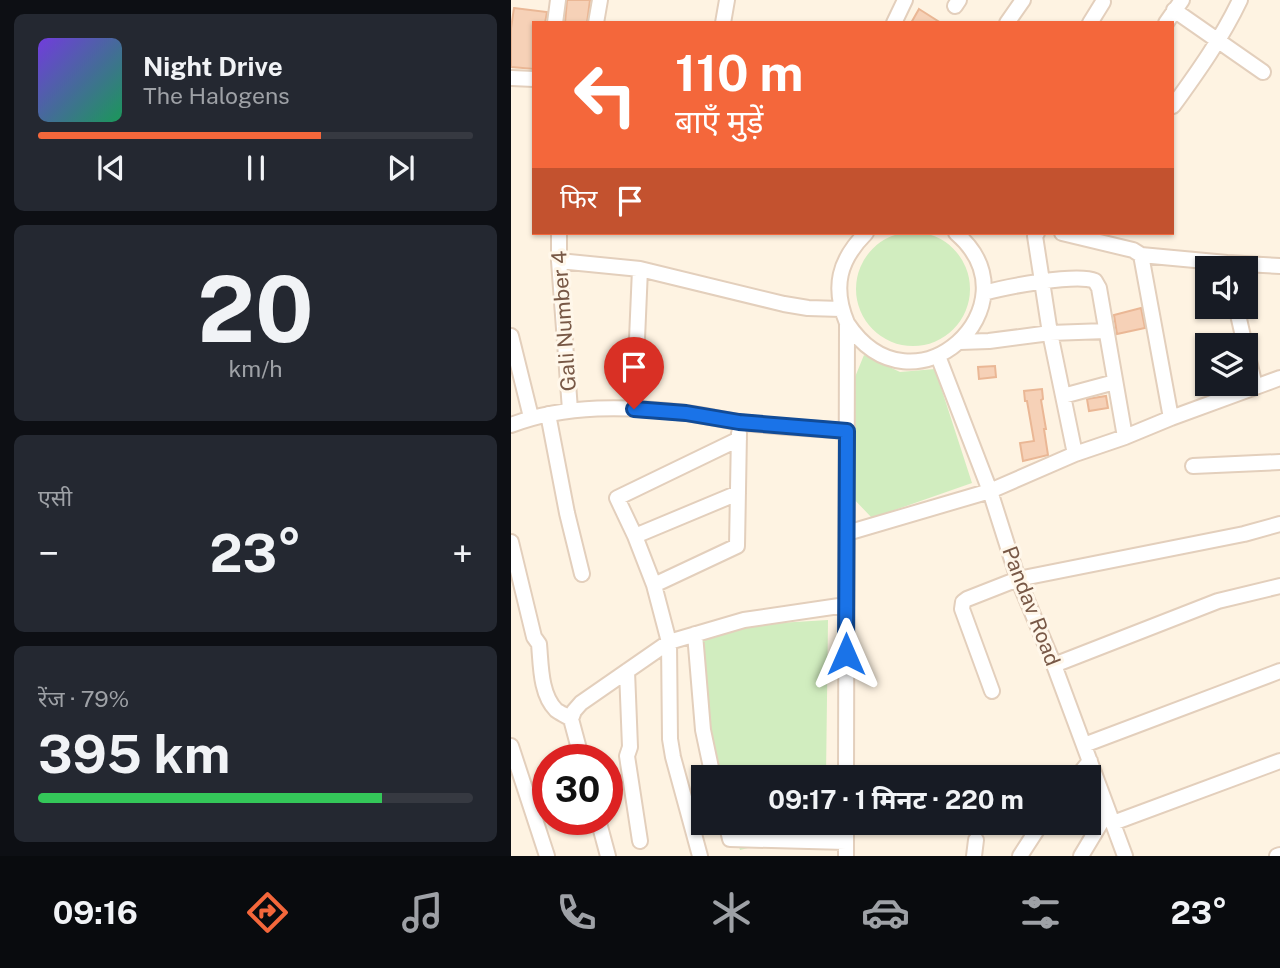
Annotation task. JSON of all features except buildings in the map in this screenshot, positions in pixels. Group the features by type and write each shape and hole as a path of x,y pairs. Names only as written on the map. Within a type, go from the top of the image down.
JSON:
{"street":[{"path":"555,21 558,0"},
{"path":"596,21 600,0"},
{"path":"723,21 727,0"},
{"path":"895,21 905,0"},
{"path":"1174,105 1218,39 1240,0"},
{"path":"1091,21 1102,1"},
{"path":"1008,21 1017,2"},
{"path":"1167,21 1178,5 1263,72"},
{"path":"511,78 532,79"},
{"name":"Gali Number 4","path":"559,235 570,410"},
{"path":"846,765 847,431 844,316 839,281 845,260 853,246 864,235"},
{"path":"559,261 640,270 844,316 863,344 876,353 902,361 920,361 938,356 960,342 968,334 978,315 984,293 982,270 969,245 958,235"},
{"path":"1035,235 1050,333 1075,454"},
{"path":"1070,235 1133,250 1141,256 1195,262"},
{"path":"1141,256 1171,418"},
{"path":"1258,265 1280,265"},
{"path":"634,409 640,270"},
{"path":"984,293 1007,286 1041,282 1088,279 1095,281 1099,288 1125,437"},
{"path":"960,342 1050,333 1106,331"},
{"path":"511,336 531,418"},
{"name":"Pandav Road","path":"938,356 991,491 1018,579 1054,665 1125,856"},
{"path":"1258,385 1280,378"},
{"path":"1063,396 1115,382"},
{"path":"846,533 991,491 1075,454 1229,396"},
{"path":"511,425 570,410 634,409 686,413 739,422 847,431"},
{"path":"548,414 582,574"},
{"path":"654,585 737,546 739,422"},
{"path":"700,856 670,739 669,642 654,585 617,498 739,439"},
{"path":"1193,466 1280,462"},
{"path":"635,536 738,493"},
{"path":"992,691 962,609 963,602 971,596 1018,579 1244,534 1280,524"},
{"path":"511,542 534,637 538,643 545,691 556,710 571,719"},
{"path":"1054,665 1218,601 1280,586"},
{"path":"578,744 571,719 573,711 669,642 744,620 846,605"},
{"path":"695,634 703,730 710,765"},
{"path":"627,671 630,747 627,755 640,841"},
{"path":"1084,745 1280,671"},
{"path":"511,746 547,856"},
{"path":"1087,765 1090,761"},
{"path":"1081,856 1111,817 1280,761"},
{"path":"602,835 608,856"},
{"path":"729,835 730,839 846,849"},
{"path":"1020,856 1034,835"},
{"path":"974,856 976,840"}],"green space":[{"path":"896,235 930,235 944,242 960,258 969,278 969,300 960,320 944,336 924,345 902,345 882,336 866,320 857,300 857,278 866,258 882,242"},
{"path":"864,355 900,372 935,369 972,483 872,518 850,495 855,377"},
{"path":"828,620 826,765 715,765 698,642 746,625"},
{"path":"735,835 825,835 825,843 776,841 740,850"}],"route":[{"path":"634,409 686,413 739,422 847,431 846,654"}]}
